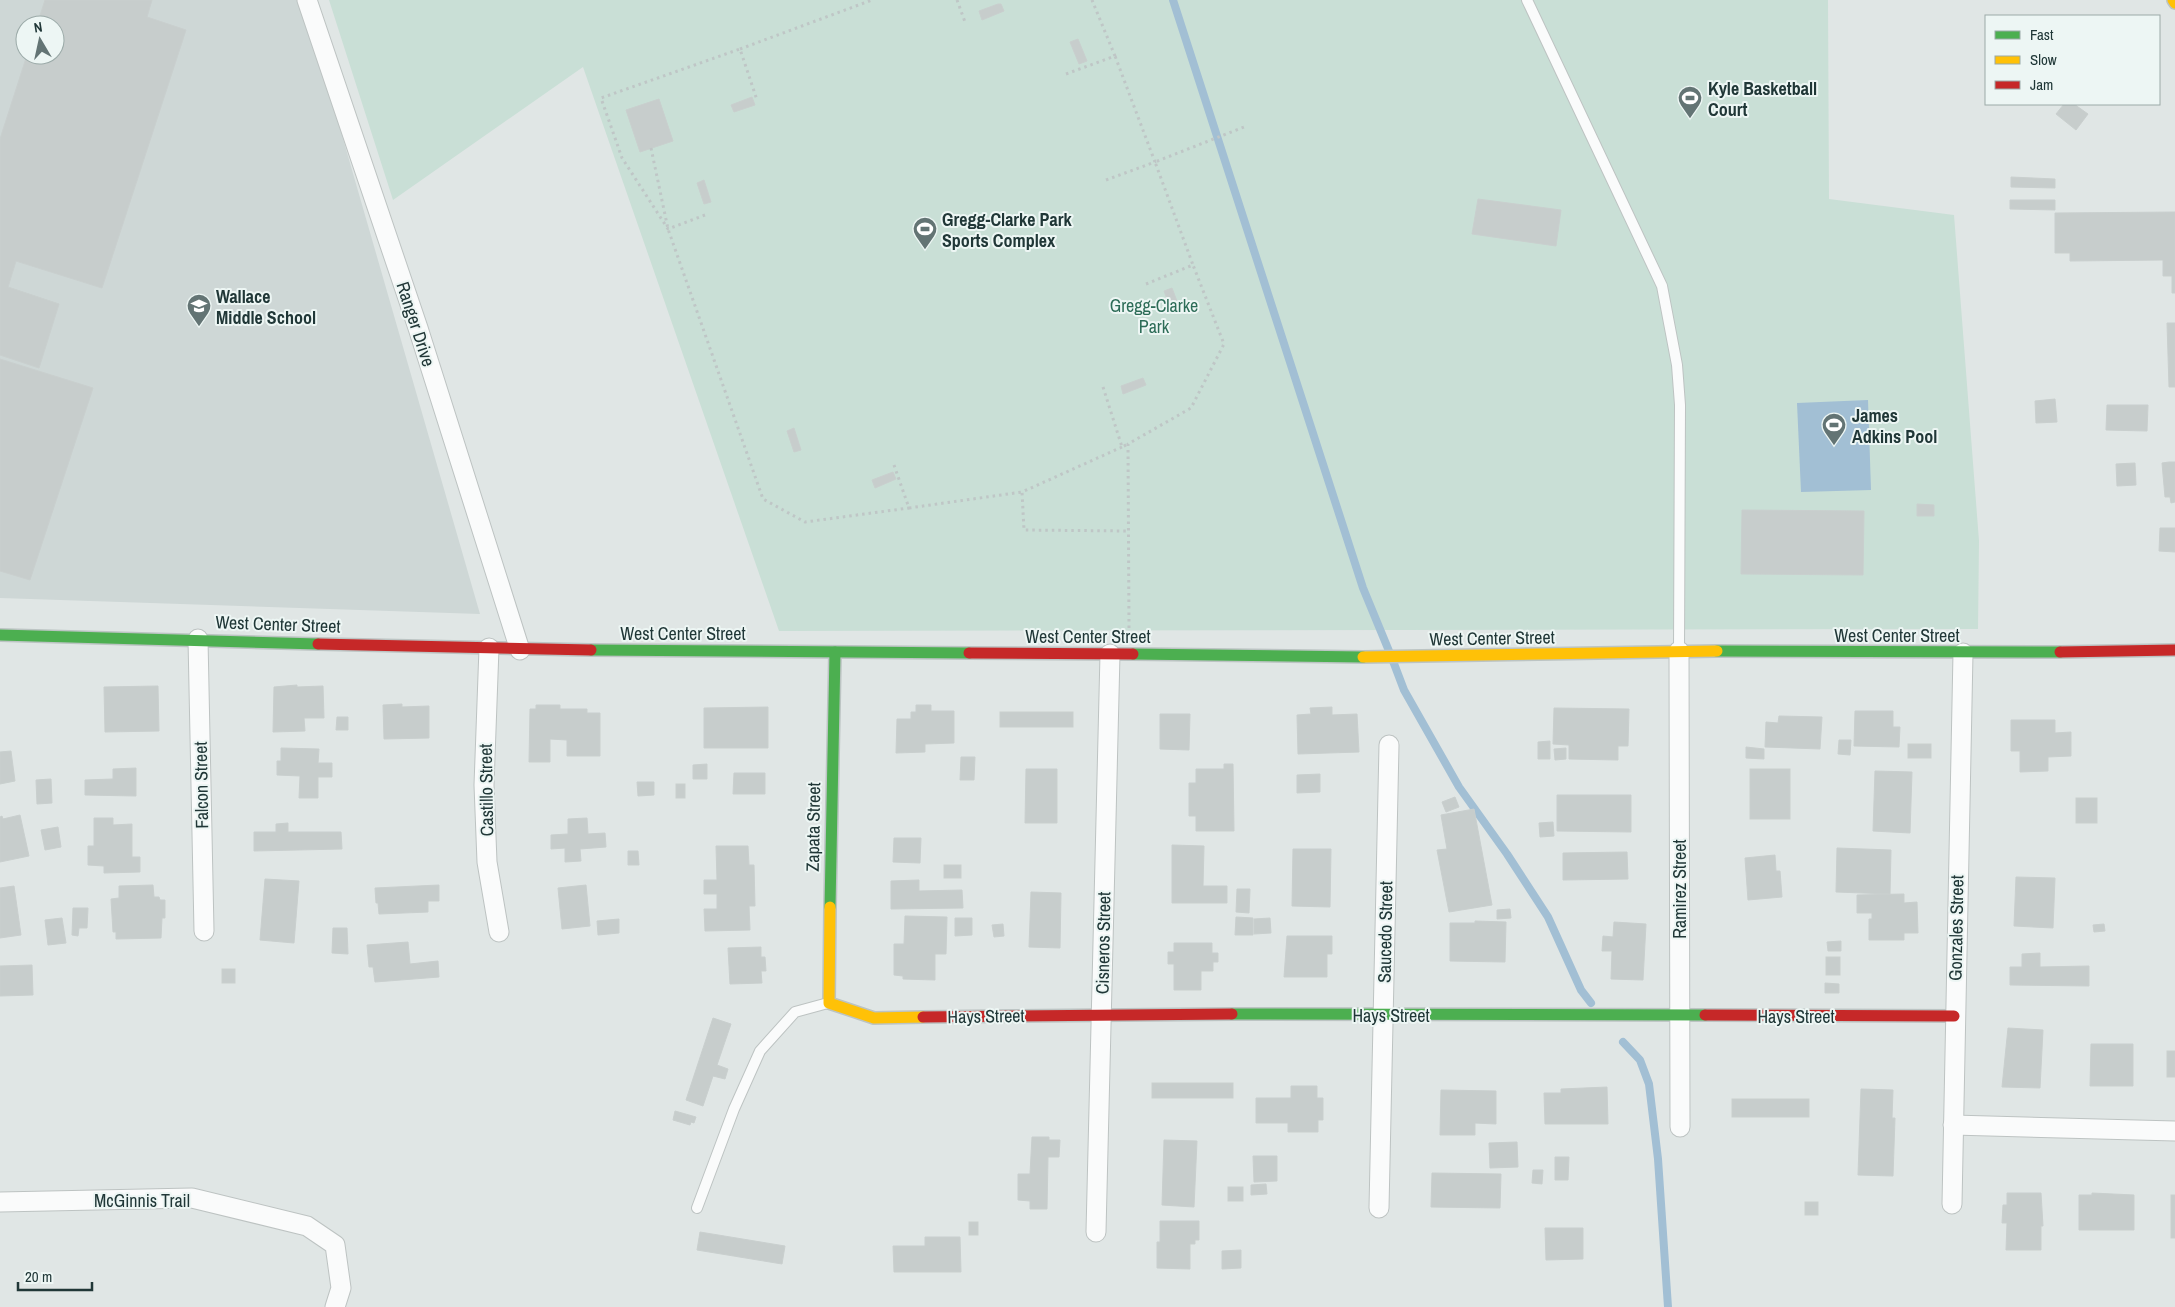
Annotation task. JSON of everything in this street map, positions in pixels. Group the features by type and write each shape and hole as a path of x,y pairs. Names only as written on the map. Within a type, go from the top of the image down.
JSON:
{"street":[{"name":"Ranger Drive","path":"307,0 418,328 520,650"},
{"name":"West Center Street","path":"0,635 198,639 520,650 1370,657 1679,651 1963,653 2175,650"},
{"name":"Falcon Street","path":"198,639 204,931"},
{"name":"Castillo Street","path":"489,648 484,785 488,862 499,932"},
{"name":"Ramirez Street","path":"1679,651 1680,1127"},
{"name":"Zapata Street","path":"829,1003 835,652"},
{"name":"Gonzales Street","path":"1952,1204 1954,1016 1963,653"},
{"name":"Cisneros Street","path":"1096,1232 1110,654"},
{"name":"Saucedo Street","path":"1379,1208 1389,745"},
{"name":"Hays Street","path":"829,1003 874,1018 1102,1014 1954,1016"},
{"path":"1953,1125 2175,1130"},
{"name":"McGinnis Trail","path":"0,1202 192,1198 307,1226 335,1245 341,1288 335,1307"}],"lane":[{"path":"1527,0 1662,286 1670,326 1680,405 1679,651"},
{"path":"697,1208 734,1109 760,1051 795,1012 829,1003"}],"path":[{"path":"668,229 622,158 601,98 872,0"},
{"path":"957,0 965,22"},
{"path":"651,148 668,229 763,499 805,522 1022,492 1128,444 1191,408 1224,344 1092,0"},
{"path":"740,49 757,100"},
{"path":"1066,74 1115,56"},
{"path":"1106,180 1244,127"},
{"path":"668,229 705,215"},
{"path":"1146,284 1194,265"},
{"path":"1103,387 1122,446"},
{"path":"1128,444 1129,654"},
{"path":"894,465 909,508"},
{"path":"1022,492 1024,530 1128,531"}],"shaded area":[{"name":"Wallace Middle School","path":"0,0 303,0 480,614 0,598"}],"green space":[{"name":"Gregg-Clarke Park","path":"329,0 1828,0 1829,199 1954,215 1979,541 1978,629 779,631 583,67 393,200"}],"water":[{"name":"James Adkins Pool","path":"1868,400 1871,490 1801,492 1797,403"}],"building":[{"path":"45,0 152,0 147,17 186,30 102,288 16,261 8,287 59,304 39,368 0,355 0,139 24,65 65,65 65,15 40,15"},
{"path":"1001,4 1004,11 982,20 979,11"},
{"path":"1078,39 1087,61 1079,64 1070,42"},
{"path":"752,97 755,105 734,112 731,105"},
{"path":"659,99 673,141 640,152 626,110"},
{"path":"2063,105 2075,105 2088,114 2076,130 2056,114"},
{"path":"2011,177 2055,179 2055,188 2011,187"},
{"path":"704,180 711,202 704,204 697,183"},
{"path":"1478,199 1561,210 1556,246 1472,234"},
{"path":"2010,200 2055,200 2055,210 2010,209"},
{"path":"2175,212 2175,293 2172,293 2172,276 2163,276 2163,260 2070,261 2070,253 2055,253 2055,213"},
{"path":"1172,288 1180,309 1172,312 1164,291"},
{"path":"2167,323 2175,323 2175,387 2169,387"},
{"path":"0,359 93,388 30,580 0,571"},
{"path":"1143,378 1146,385 1123,394 1121,386"},
{"path":"2055,399 2057,422 2036,423 2035,401"},
{"path":"2107,405 2148,405 2147,431 2106,430"},
{"path":"794,428 801,450 794,452 787,431"},
{"path":"2175,462 2175,502 2171,503 2170,497 2165,497 2162,463"},
{"path":"2135,463 2136,485 2117,486 2116,464"},
{"path":"893,472 896,479 875,488 872,480"},
{"path":"1917,504 1934,505 1934,516 1917,516"},
{"path":"1742,510 1864,511 1863,575 1741,574"},
{"path":"2160,528 2175,528 2175,552 2159,551"},
{"path":"297,685 297,687 323,686 324,718 304,718 305,731 273,732 274,687"},
{"path":"158,686 159,731 105,732 104,687"},
{"path":"402,704 402,707 429,706 429,738 384,739 383,705"},
{"path":"536,705 560,705 560,709 587,709 587,713 600,713 600,756 567,756 567,740 550,739 550,762 529,762 530,709 536,709"},
{"path":"916,705 931,705 931,711 954,711 954,743 925,744 925,752 896,753 897,719 911,719 911,712 916,712"},
{"path":"768,707 768,748 704,748 704,708"},
{"path":"1332,707 1332,715 1357,714 1359,752 1298,754 1297,715 1311,714 1310,708"},
{"path":"1554,708 1629,709 1628,746 1618,746 1618,760 1569,759 1569,745 1553,744"},
{"path":"1855,711 1893,711 1893,727 1900,727 1899,747 1854,746"},
{"path":"1000,712 1073,712 1073,727 1000,727"},
{"path":"1160,714 1190,714 1189,750 1160,749"},
{"path":"1779,716 1822,717 1820,749 1765,747 1766,722 1778,723"},
{"path":"337,717 348,717 348,730 336,730"},
{"path":"2011,720 2055,720 2055,733 2071,732 2071,756 2048,757 2048,771 2020,772 2020,751 2011,751"},
{"path":"1839,740 1851,740 1850,755 1838,754"},
{"path":"1550,741 1550,759 1538,759 1538,742"},
{"path":"1908,744 1931,744 1931,758 1908,758"},
{"path":"1746,747 1764,749 1764,759 1746,758"},
{"path":"281,748 319,749 318,763 332,763 332,777 318,777 318,798 299,798 300,776 277,775 277,761 281,761"},
{"path":"1566,748 1566,759 1555,760 1554,749"},
{"path":"11,751 15,781 0,784 0,752"},
{"path":"961,757 975,757 974,780 960,780"},
{"path":"707,764 707,779 693,779 693,765"},
{"path":"1224,764 1233,764 1234,831 1196,831 1196,816 1189,816 1189,783 1196,783 1196,769 1224,769"},
{"path":"136,768 136,796 85,795 85,780 113,779 113,769"},
{"path":"1026,769 1057,769 1057,823 1025,823"},
{"path":"1750,769 1790,769 1790,819 1750,819"},
{"path":"1875,771 1912,772 1910,833 1873,831"},
{"path":"734,773 765,773 765,794 733,794"},
{"path":"1320,774 1320,792 1297,793 1297,775"},
{"path":"51,779 52,803 37,804 36,780"},
{"path":"637,782 654,782 654,795 638,796"},
{"path":"676,784 685,784 685,798 676,798"},
{"path":"1557,795 1631,795 1631,832 1557,831"},
{"path":"1455,797 1459,807 1446,812 1442,802"},
{"path":"2076,798 2097,798 2097,823 2076,823"},
{"path":"1474,809 1492,905 1449,912 1437,850 1447,849 1441,815"},
{"path":"20,815 29,856 0,862 0,817 2,816 3,819"},
{"path":"94,818 113,818 113,825 132,824 132,857 140,857 140,872 104,873 104,866 88,865 88,846 94,846"},
{"path":"587,818 588,834 605,833 606,847 580,849 581,861 565,862 565,848 551,849 551,835 568,834 568,819"},
{"path":"1553,822 1554,836 1540,837 1539,823"},
{"path":"288,823 288,832 341,832 342,849 254,851 254,832 276,832 276,824"},
{"path":"58,827 61,847 45,850 41,830"},
{"path":"894,838 921,838 920,863 893,862"},
{"path":"1172,845 1204,846 1203,886 1227,886 1227,903 1172,903"},
{"path":"716,846 748,846 749,865 754,865 755,906 749,906 750,930 705,931 704,909 717,909 717,894 704,894 704,880 717,880"},
{"path":"1837,848 1891,850 1890,894 1836,892"},
{"path":"1293,849 1331,849 1330,907 1292,906"},
{"path":"628,851 638,851 639,865 628,865"},
{"path":"1627,852 1628,879 1563,880 1563,853"},
{"path":"1775,855 1776,871 1780,871 1782,897 1748,900 1745,858"},
{"path":"944,865 961,865 961,878 944,878"},
{"path":"2016,877 2055,878 2053,928 2014,926"},
{"path":"265,879 299,881 294,943 260,940"},
{"path":"919,880 919,891 962,890 963,908 891,909 891,881"},
{"path":"153,885 154,897 165,900 165,918 162,918 161,938 116,939 116,932 113,932 111,899 119,898 119,886"},
{"path":"439,885 439,901 428,901 428,912 379,914 375,888"},
{"path":"586,885 590,926 562,929 558,888"},
{"path":"14,886 21,935 0,938 0,888"},
{"path":"1237,889 1250,889 1249,913 1236,912"},
{"path":"1031,892 1061,893 1060,948 1029,947"},
{"path":"1904,894 1904,903 1917,902 1918,933 1904,933 1904,940 1869,940 1869,919 1872,919 1872,913 1857,913 1857,895"},
{"path":"73,908 88,908 87,928 79,928 78,936 72,935"},
{"path":"1510,909 1511,918 1497,919 1497,910"},
{"path":"905,916 947,917 946,954 935,954 935,980 903,979 903,976 894,975 894,944 904,944"},
{"path":"1236,917 1253,918 1253,935 1235,935"},
{"path":"62,918 66,943 48,945 45,920"},
{"path":"955,918 972,918 972,935 955,936"},
{"path":"1270,918 1271,933 1254,934 1254,919"},
{"path":"619,919 619,933 598,935 597,921"},
{"path":"1475,921 1506,922 1505,962 1450,961 1450,923 1475,923"},
{"path":"1614,922 1646,924 1643,980 1611,979 1612,951 1602,951 1603,936 1613,937"},
{"path":"1003,924 1004,936 994,937 992,925"},
{"path":"2104,924 2105,931 2094,932 2093,925"},
{"path":"333,928 347,928 348,954 332,953"},
{"path":"1287,936 1332,936 1332,954 1327,954 1327,977 1284,977"},
{"path":"1841,941 1841,951 1828,951 1827,942"},
{"path":"408,942 410,964 438,961 439,977 375,982 373,967 369,967 367,945"},
{"path":"1174,943 1212,943 1212,953 1218,953 1218,962 1213,962 1213,971 1201,971 1201,990 1174,990 1174,964 1168,964 1168,952 1174,952"},
{"path":"761,947 761,957 765,957 766,971 761,971 762,983 730,984 728,948"},
{"path":"2040,953 2040,967 2089,966 2089,986 2010,985 2010,967 2022,967 2022,954"},
{"path":"1826,957 1840,957 1840,975 1826,975"},
{"path":"32,965 33,995 0,996 0,966"},
{"path":"222,969 235,969 235,983 222,983"},
{"path":"1825,983 1839,984 1839,993 1825,993"},
{"path":"713,1018 731,1024 717,1065 728,1069 725,1079 713,1076 703,1106 686,1100"},
{"path":"2008,1028 2043,1030 2040,1088 2002,1087"},
{"path":"2091,1044 2133,1044 2133,1086 2090,1086"},
{"path":"2167,1051 2175,1051 2175,1077 2167,1077"},
{"path":"1152,1083 1233,1083 1233,1098 1152,1098"},
{"path":"1291,1086 1317,1086 1317,1098 1323,1098 1323,1120 1318,1120 1318,1132 1288,1132 1288,1123 1256,1123 1256,1098 1291,1098"},
{"path":"1607,1087 1608,1124 1545,1124 1544,1093 1561,1093 1561,1089"},
{"path":"1861,1089 1893,1090 1892,1118 1895,1118 1893,1176 1858,1175"},
{"path":"1441,1090 1496,1091 1496,1124 1475,1123 1475,1135 1440,1135"},
{"path":"1732,1099 1809,1099 1809,1117 1732,1117"},
{"path":"675,1111 696,1117 694,1123 691,1122 690,1125 673,1120"},
{"path":"1032,1137 1049,1137 1049,1140 1060,1140 1059,1157 1048,1157 1047,1209 1030,1209 1030,1201 1018,1200 1018,1174 1030,1174"},
{"path":"1164,1140 1197,1141 1194,1207 1162,1205"},
{"path":"1517,1142 1518,1167 1490,1168 1489,1143"},
{"path":"1253,1156 1277,1156 1277,1181 1254,1182"},
{"path":"1555,1157 1569,1157 1568,1180 1555,1180"},
{"path":"1533,1170 1543,1170 1542,1184 1532,1183"},
{"path":"1432,1173 1501,1174 1500,1208 1431,1207"},
{"path":"1266,1184 1267,1194 1251,1195 1251,1185"},
{"path":"1228,1187 1243,1187 1243,1201 1228,1201"},
{"path":"2007,1193 2041,1193 2043,1226 2041,1226 2041,1250 2006,1250 2007,1223 2002,1223 2003,1205 2007,1205"},
{"path":"2092,1193 2134,1195 2134,1230 2079,1230 2079,1195 2092,1195"},
{"path":"2171,1195 2175,1195 2175,1238 2171,1238"},
{"path":"1805,1202 1818,1202 1818,1215 1805,1215"},
{"path":"1160,1221 1199,1221 1199,1240 1195,1240 1195,1244 1190,1244 1190,1269 1157,1268 1157,1242 1160,1242"},
{"path":"969,1222 978,1222 978,1235 969,1235"},
{"path":"1545,1228 1583,1228 1583,1259 1546,1260"},
{"path":"700,1232 785,1246 782,1264 697,1250"},
{"path":"925,1237 960,1237 961,1272 894,1272 893,1246 925,1246"},
{"path":"1241,1250 1241,1268 1222,1269 1222,1251"}],"waterway":[{"path":"1173,0 1363,588 1389,651"},
{"path":"1393,661 1404,690 1459,787 1507,854 1548,917 1581,990 1591,1003"},
{"path":"1623,1042 1640,1060 1649,1084 1658,1159 1668,1307"}],"traffic: fast":[{"path":"0,635 318,644"},
{"path":"591,650 969,653"},
{"path":"1717,651 2060,652"},
{"path":"830,907 835,652"},
{"path":"1133,654 1363,657"},
{"path":"1232,1014 1705,1015"}],"traffic: slow":[{"path":"1363,657 1717,651"},
{"path":"830,907 829,1003 874,1018 923,1017"}],"traffic: jam":[{"path":"318,644 591,650"},
{"path":"2060,652 2175,650"},
{"path":"969,653 1133,654"},
{"path":"923,1017 1232,1014"},
{"path":"1705,1015 1954,1016"}],"place":[{"name":"Kyle Basketball Court","path":"1690,119"},
{"name":"Gregg-Clarke Park Sports Complex","path":"925,250"},
{"name":"Wallace Middle School","path":"199,327"},
{"name":"James Adkins Pool","path":"1834,446"}]}
